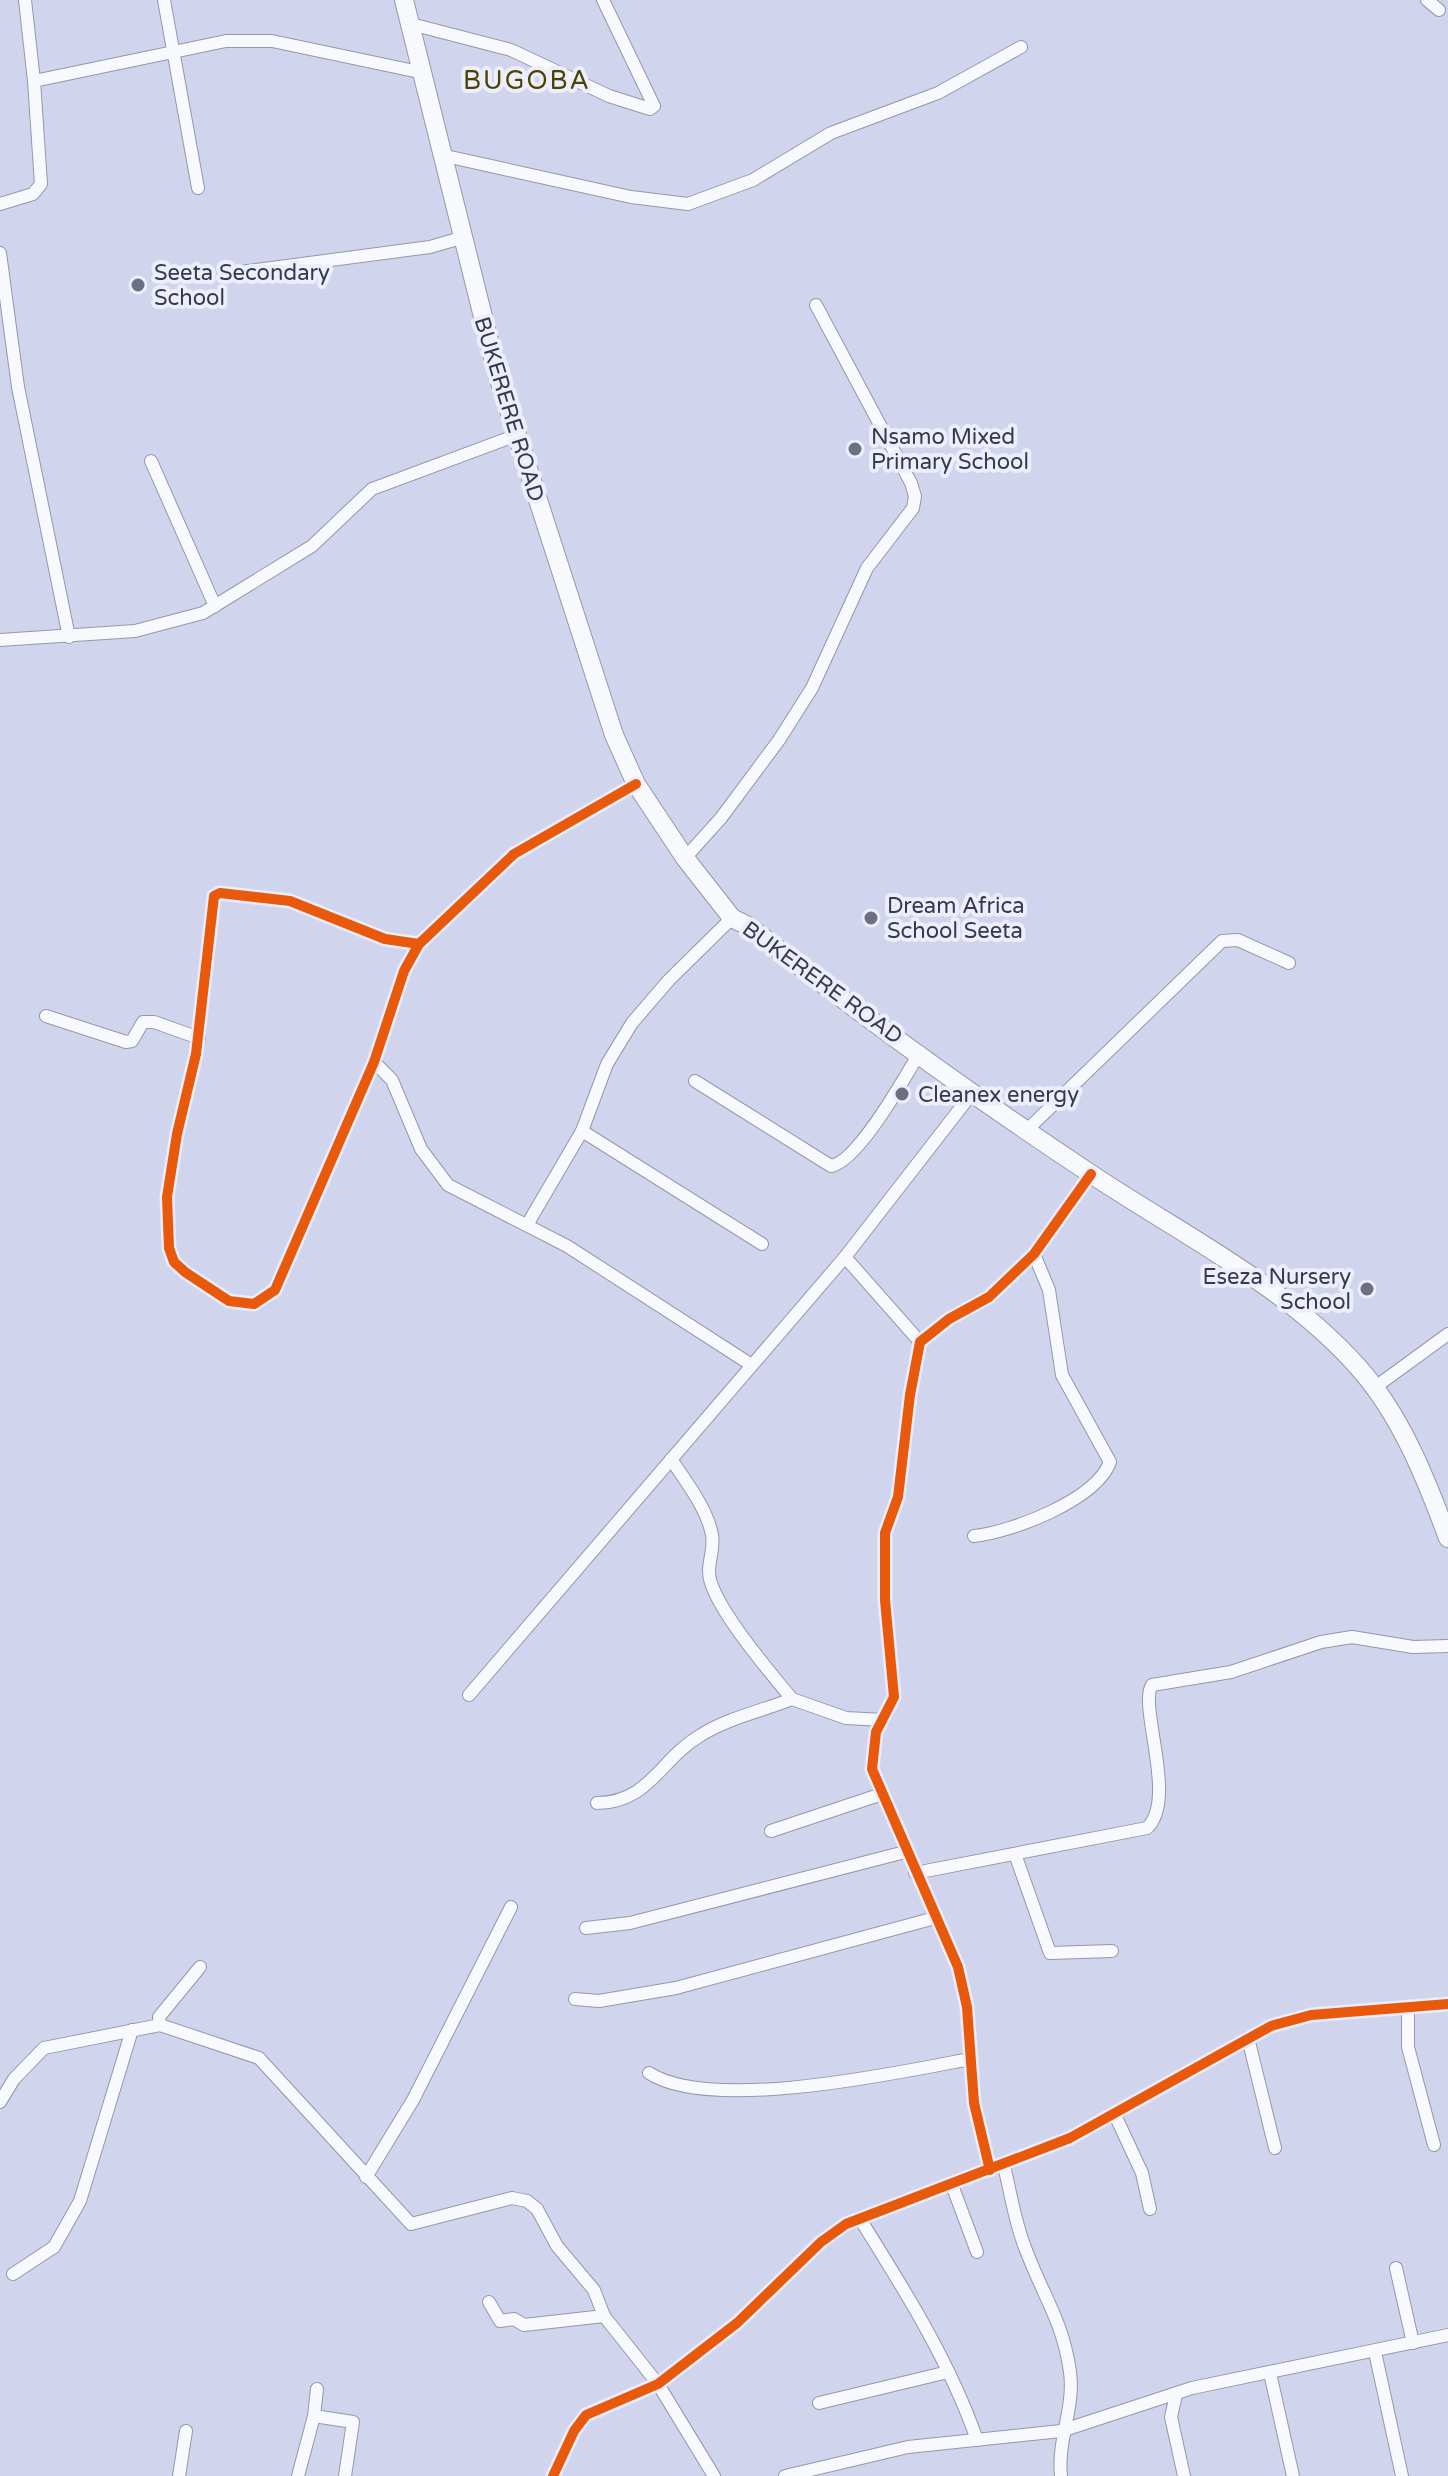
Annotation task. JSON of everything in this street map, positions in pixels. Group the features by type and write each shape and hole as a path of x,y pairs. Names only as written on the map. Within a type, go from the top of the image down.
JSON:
{"main road":[{"name":"BUKERERE ROAD","path":"404,0 424,73 461,238 517,435 614,735 636,784 685,858 732,918 750,927 973,1092 1091,1174 1225,1260 1323,1332 1374,1388 1417,1462 1448,1538"}],"street":[{"path":"0,204 33,194 41,184 25,0"},
{"path":"164,0 198,188"},
{"path":"411,24 511,50 609,96 650,109 654,106 603,0"},
{"path":"1427,0 1439,10"},
{"path":"34,81 226,41 272,41 424,73"},
{"path":"441,155 631,197 688,204 753,180 831,133 938,93 1021,47"},
{"path":"241,272 430,247 461,238"},
{"path":"0,253 18,387 69,637"},
{"path":"685,858 721,818 779,740 812,688 867,568 913,508 915,496 911,483 816,305"},
{"path":"0,640 135,631 173,623 215,606 312,546 372,489 517,435"},
{"path":"151,461 215,606"},
{"path":"419,944 372,934 290,901 217,893 199,1038 167,1197 169,1248 174,1262 229,1301 243,1305 263,1301 275,1290 374,1062 404,971 419,944 514,854 636,784"},
{"path":"527,1225 582,1131 607,1064 632,1023 676,972 732,918"},
{"path":"1028,1129 1222,941 1238,940 1289,963"},
{"path":"46,1016 126,1042 132,1041 143,1022 154,1022 199,1038"},
{"path":"695,1081 831,1166 842,1162 877,1122 920,1052"},
{"path":"374,1062 392,1080 421,1149 448,1185 567,1246 750,1364"},
{"path":"469,1695 845,1257 973,1092"},
{"path":"582,1131 762,1244"},
{"path":"990,2170 974,2103 964,1987 872,1769 874,1740 894,1697 885,1600 885,1533 896,1507 920,1342 949,1319 989,1297 1034,1254 1091,1174"},
{"path":"974,1536 995,1534 1057,1508 1105,1474 1110,1462 1062,1375 1049,1290 1034,1254"},
{"path":"845,1257 920,1342"},
{"path":"1374,1388 1448,1334"},
{"path":"671,1459 707,1520 712,1535 708,1568 713,1589 757,1655 792,1699 846,1718 883,1720"},
{"path":"915,1873 1147,1828 1158,1813 1158,1751 1147,1699 1152,1685 1231,1672 1321,1642 1352,1637 1413,1647 1448,1646"},
{"path":"597,1803 631,1798 682,1747 701,1734 792,1699"},
{"path":"771,1831 882,1794"},
{"path":"586,1928 630,1923 905,1852"},
{"path":"1015,1854 1050,1953 1112,1951"},
{"path":"366,2177 413,2100 511,1907"},
{"path":"575,1999 599,2001 676,1988 935,1918"},
{"path":"160,2025 159,2017 200,1967"},
{"path":"553,2476 574,2431 586,2415 658,2384 737,2323 821,2242 860,2219 1004,2166 1115,2115 1271,2026 1311,2015 1448,2004"},
{"path":"1408,2009 1408,2047 1434,2145"},
{"path":"0,2102 14,2079 44,2048 160,2025 259,2058 411,2224 502,2200 527,2201 537,2209 557,2246 594,2290 604,2316 658,2384 714,2476"},
{"path":"13,2274 54,2247 80,2201 132,2030"},
{"path":"1248,2038 1275,2148"},
{"path":"649,2073 665,2083 689,2088 778,2087 868,2078 970,2059"},
{"path":"1115,2115 1142,2173 1150,2209"},
{"path":"1004,2166 1022,2240 1051,2301 1066,2349 1070,2407 1061,2431 1061,2476"},
{"path":"952,2185 977,2252"},
{"path":"860,2219 948,2372 977,2440"},
{"path":"1396,2268 1413,2343"},
{"path":"489,2302 500,2321 514,2319 524,2325 604,2316"},
{"path":"785,2476 908,2447 1061,2431 1192,2388 1448,2335"},
{"path":"1375,2352 1402,2476"},
{"path":"819,2403 948,2372"},
{"path":"1270,2373 1293,2476"},
{"path":"298,2476 314,2416 317,2389"},
{"path":"1176,2395 1171,2417 1184,2476"},
{"path":"314,2416 353,2422 345,2476"},
{"path":"179,2476 186,2431"}],"cycle path":[{"path":"419,944 385,939 290,901 220,893 214,896 196,1054 177,1134 167,1197 169,1248 174,1262 229,1301 254,1304 275,1290 374,1062 404,971 419,944 514,854 636,784"},
{"path":"990,2170 974,2103 967,2007 958,1967 872,1769 876,1732 894,1697 885,1600 885,1533 898,1497 910,1395 920,1342 949,1319 989,1297 1034,1254 1091,1174"},
{"path":"553,2476 574,2431 586,2415 658,2384 737,2323 821,2242 846,2224 1070,2138 1271,2026 1311,2015 1448,2004"}],"place":[{"name":"Seeta Secondary School","path":"138,285"},
{"name":"Nsamo Mixed Primary School","path":"855,449"},
{"name":"Dream Africa School Seeta","path":"871,918"},
{"name":"Cleanex energy","path":"902,1094"},
{"name":"Eseza Nursery School","path":"1367,1289"}],"district":[{"name":"BUGOBA","path":"527,80"}]}
